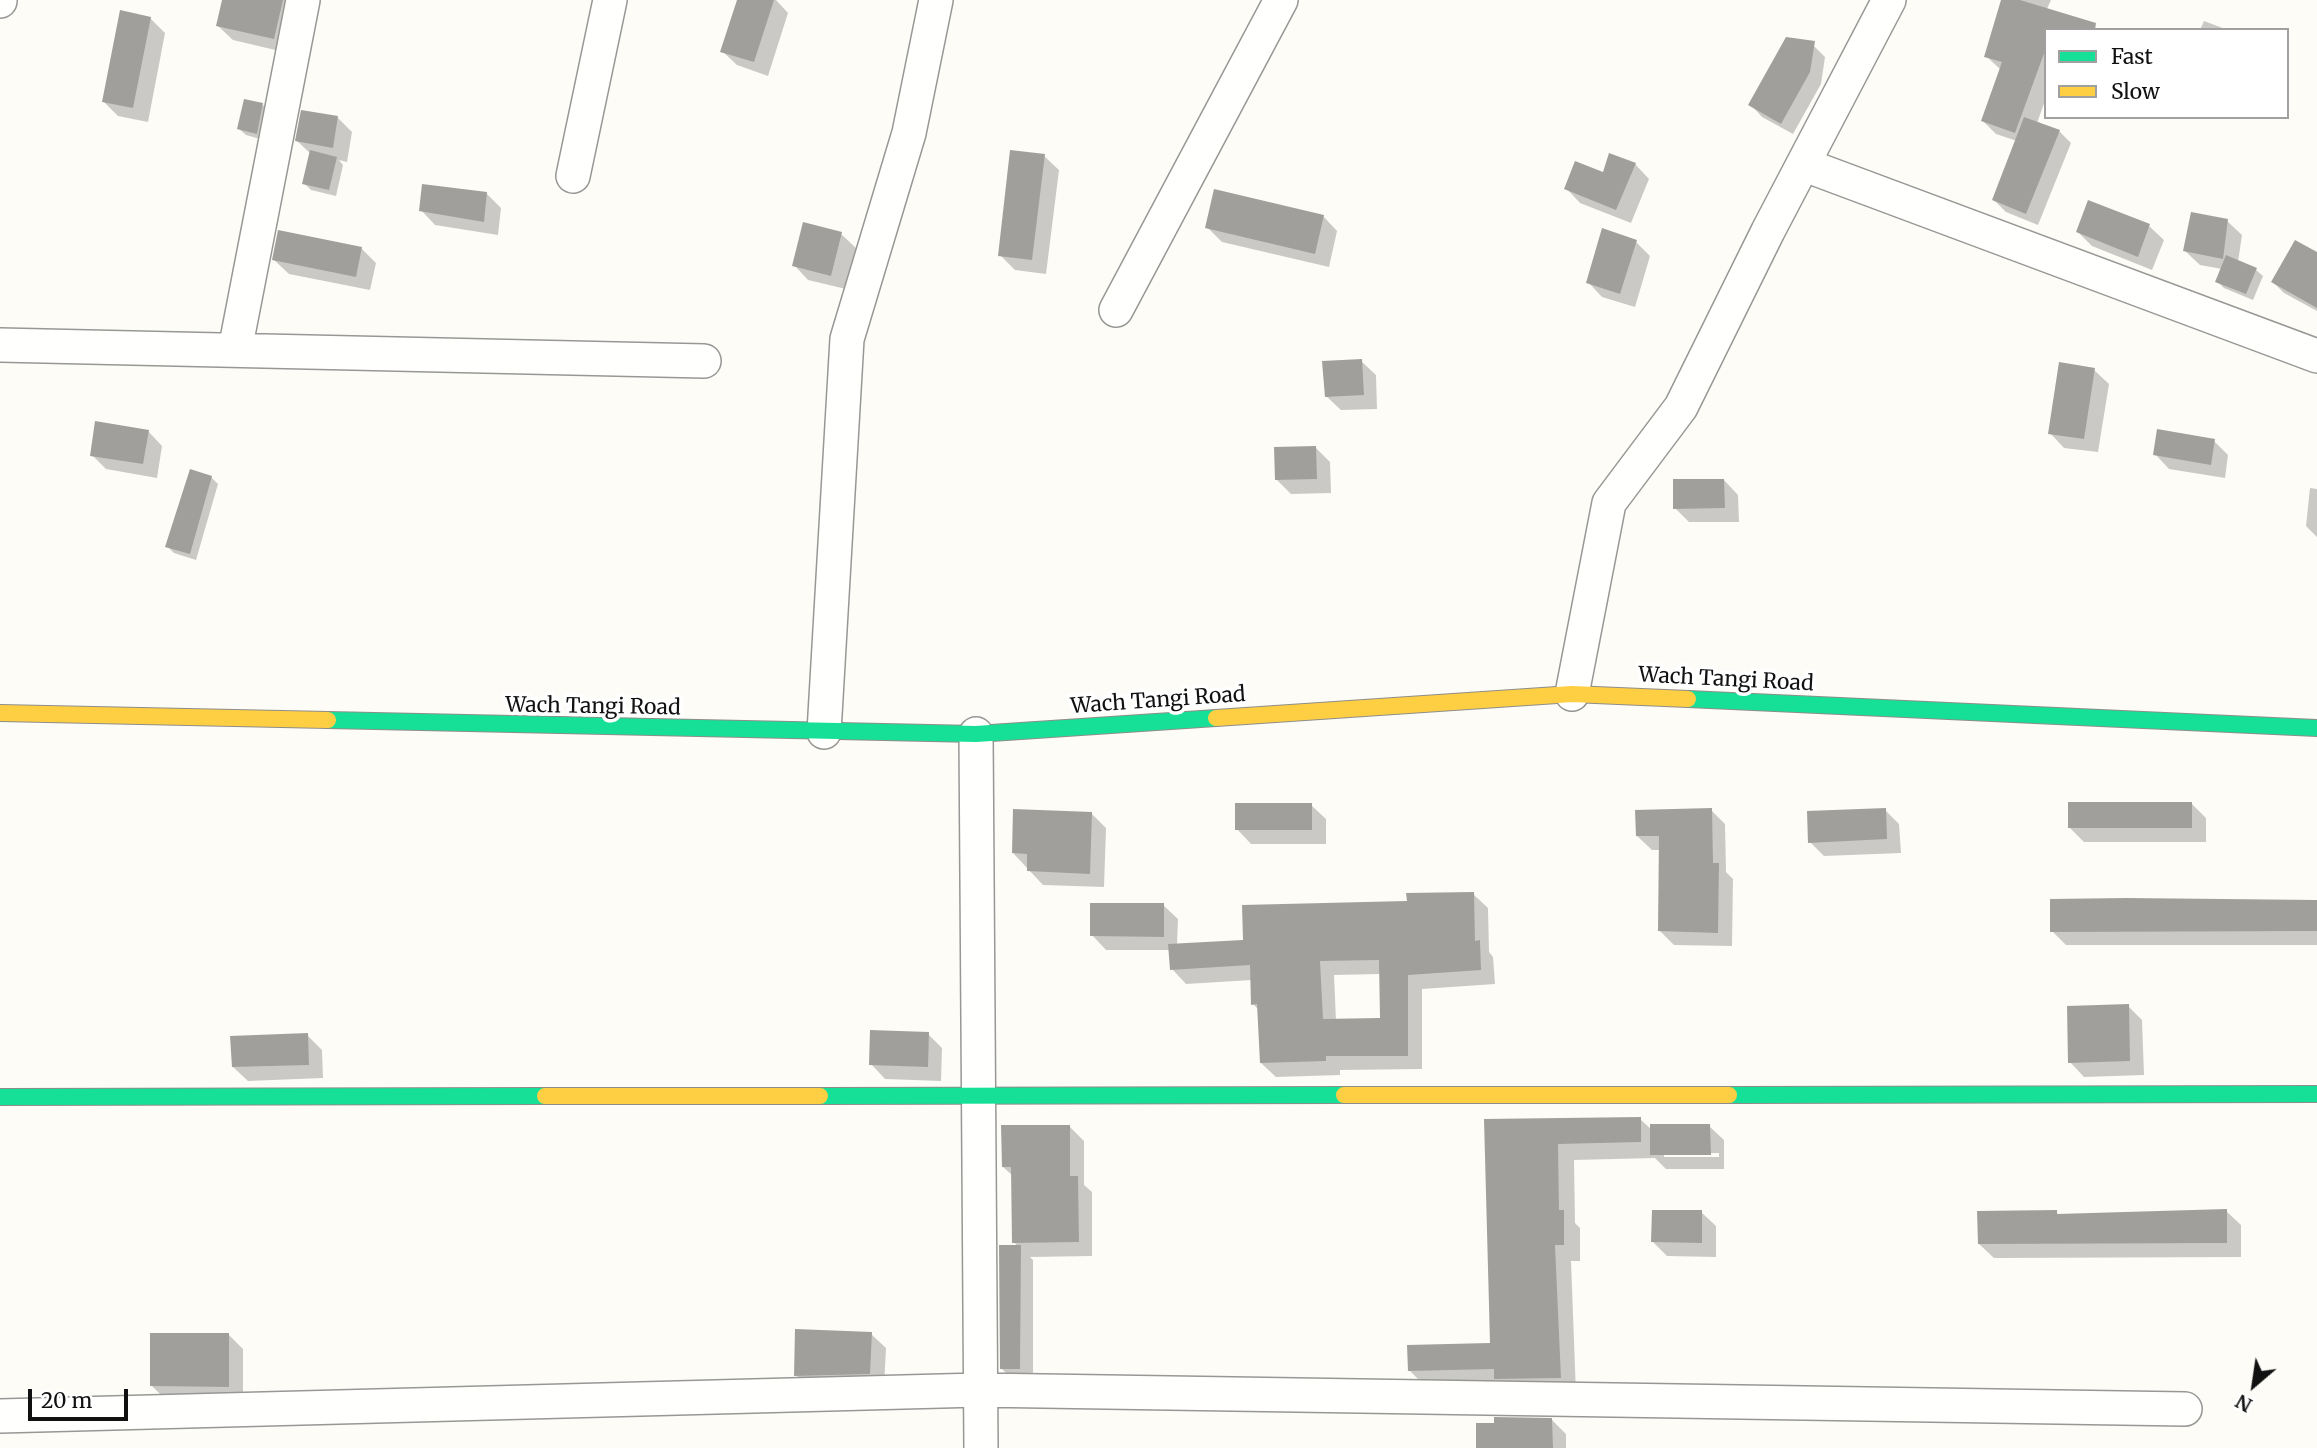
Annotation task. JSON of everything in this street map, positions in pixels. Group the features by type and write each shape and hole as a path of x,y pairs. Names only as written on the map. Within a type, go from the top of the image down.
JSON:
{"main road":[{"name":"Wach Tangi Road","path":"0,713 975,734 1572,694 2317,728"},
{"path":"0,1097 2317,1094"}],"street":[{"path":"235,350 303,0"},
{"path":"573,176 610,0"},
{"path":"824,732 847,339 909,132 936,0"},
{"path":"1116,310 1280,0"},
{"path":"1572,694 1609,503 1681,407 1768,230 1805,165 1889,0"},
{"path":"1805,165 2317,356"},
{"path":"0,345 704,361"},
{"path":"975,734 981,1448"},
{"path":"0,1416 979,1390 2185,1409"}],"building":[{"path":"222,0 283,0 274,39 216,26"},
{"path":"737,0 774,0 754,62 720,52"},
{"path":"2001,0 2020,0 2096,23 2095,28 2044,28 2044,53 2015,133 1981,121 2002,62 1984,57"},
{"path":"120,10 151,17 133,108 102,102"},
{"path":"1786,37 1815,41 1810,72 1781,124 1748,105"},
{"path":"244,99 263,103 257,134 237,129"},
{"path":"301,110 338,116 333,148 295,141"},
{"path":"2024,117 2060,130 2026,214 1992,200"},
{"path":"310,150 337,157 329,190 302,184"},
{"path":"1010,150 1045,154 1032,260 998,256"},
{"path":"1609,153 1636,163 1616,210 1564,189 1575,161 1603,172"},
{"path":"422,184 487,192 484,222 419,211"},
{"path":"1214,189 1324,215 1315,254 1205,228"},
{"path":"2088,200 2150,224 2138,257 2076,232"},
{"path":"2191,212 2228,219 2223,259 2183,251"},
{"path":"803,222 842,232 831,276 792,266"},
{"path":"1602,228 1637,240 1620,294 1586,283"},
{"path":"278,230 362,247 356,277 272,260"},
{"path":"2295,240 2317,252 2317,308 2271,282"},
{"path":"2226,255 2257,268 2246,294 2215,282"},
{"path":"1362,359 1364,395 1325,397 1322,361"},
{"path":"2059,362 2095,368 2084,439 2048,434"},
{"path":"95,421 149,430 143,464 90,456"},
{"path":"2157,429 2215,439 2211,465 2153,455"},
{"path":"1316,446 1317,479 1275,480 1274,447"},
{"path":"190,469 212,476 190,554 165,547"},
{"path":"1673,479 1724,479 1725,508 1673,509"},
{"path":"2068,802 2192,802 2192,828 2068,828"},
{"path":"1235,803 1312,803 1312,830 1235,830"},
{"path":"1712,808 1713,863 1719,863 1718,933 1658,931 1659,836 1636,836 1635,810"},
{"path":"1886,808 1887,839 1808,843 1807,811"},
{"path":"1013,809 1092,812 1090,874 1027,871 1027,854 1012,853"},
{"path":"1474,892 1475,941 1480,940 1481,970 1408,975 1408,1056 1326,1056 1326,1061 1260,1063 1257,1004 1251,1005 1250,965 1170,970 1168,944 1243,940 1242,905 1407,901 1406,893","holes":["1379,960 1380,1018 1323,1019 1320,961"]},
{"path":"2050,899 2317,900 2317,931 2050,932"},
{"path":"1090,903 1164,903 1164,937 1090,936"},
{"path":"2129,1004 2130,1061 2068,1063 2067,1006"},
{"path":"870,1030 929,1032 928,1067 869,1065"},
{"path":"308,1033 309,1065 232,1067 230,1036"},
{"path":"1641,1117 1641,1142 1558,1144 1559,1210 1564,1210 1564,1245 1555,1245 1561,1378 1494,1379 1494,1369 1408,1371 1407,1345 1490,1343 1484,1119"},
{"path":"1650,1124 1710,1124 1711,1155 1650,1155"},
{"path":"1001,1125 1070,1125 1070,1176 1078,1176 1079,1242 1012,1243 1011,1167 1002,1167"},
{"path":"2227,1209 2227,1243 1978,1244 1977,1211 2057,1210 2057,1214"},
{"path":"1652,1210 1702,1210 1702,1243 1651,1242"},
{"path":"999,1245 1021,1245 1020,1369 1000,1369"},
{"path":"795,1329 872,1332 870,1374 794,1376"},
{"path":"150,1333 229,1333 229,1387 150,1386"},
{"path":"1494,1417 1552,1418 1553,1448 1476,1448 1476,1423 1494,1423"}],"traffic: fast":[{"path":"1688,699 2317,728"},
{"path":"328,720 976,734 1216,718"},
{"path":"1729,1095 2317,1094"},
{"path":"820,1096 1344,1095"},
{"path":"0,1097 545,1096"}],"traffic: slow":[{"path":"1216,718 1572,694 1688,699"},
{"path":"0,713 328,720"},
{"path":"1344,1095 1729,1095"},
{"path":"545,1096 820,1096"}]}
